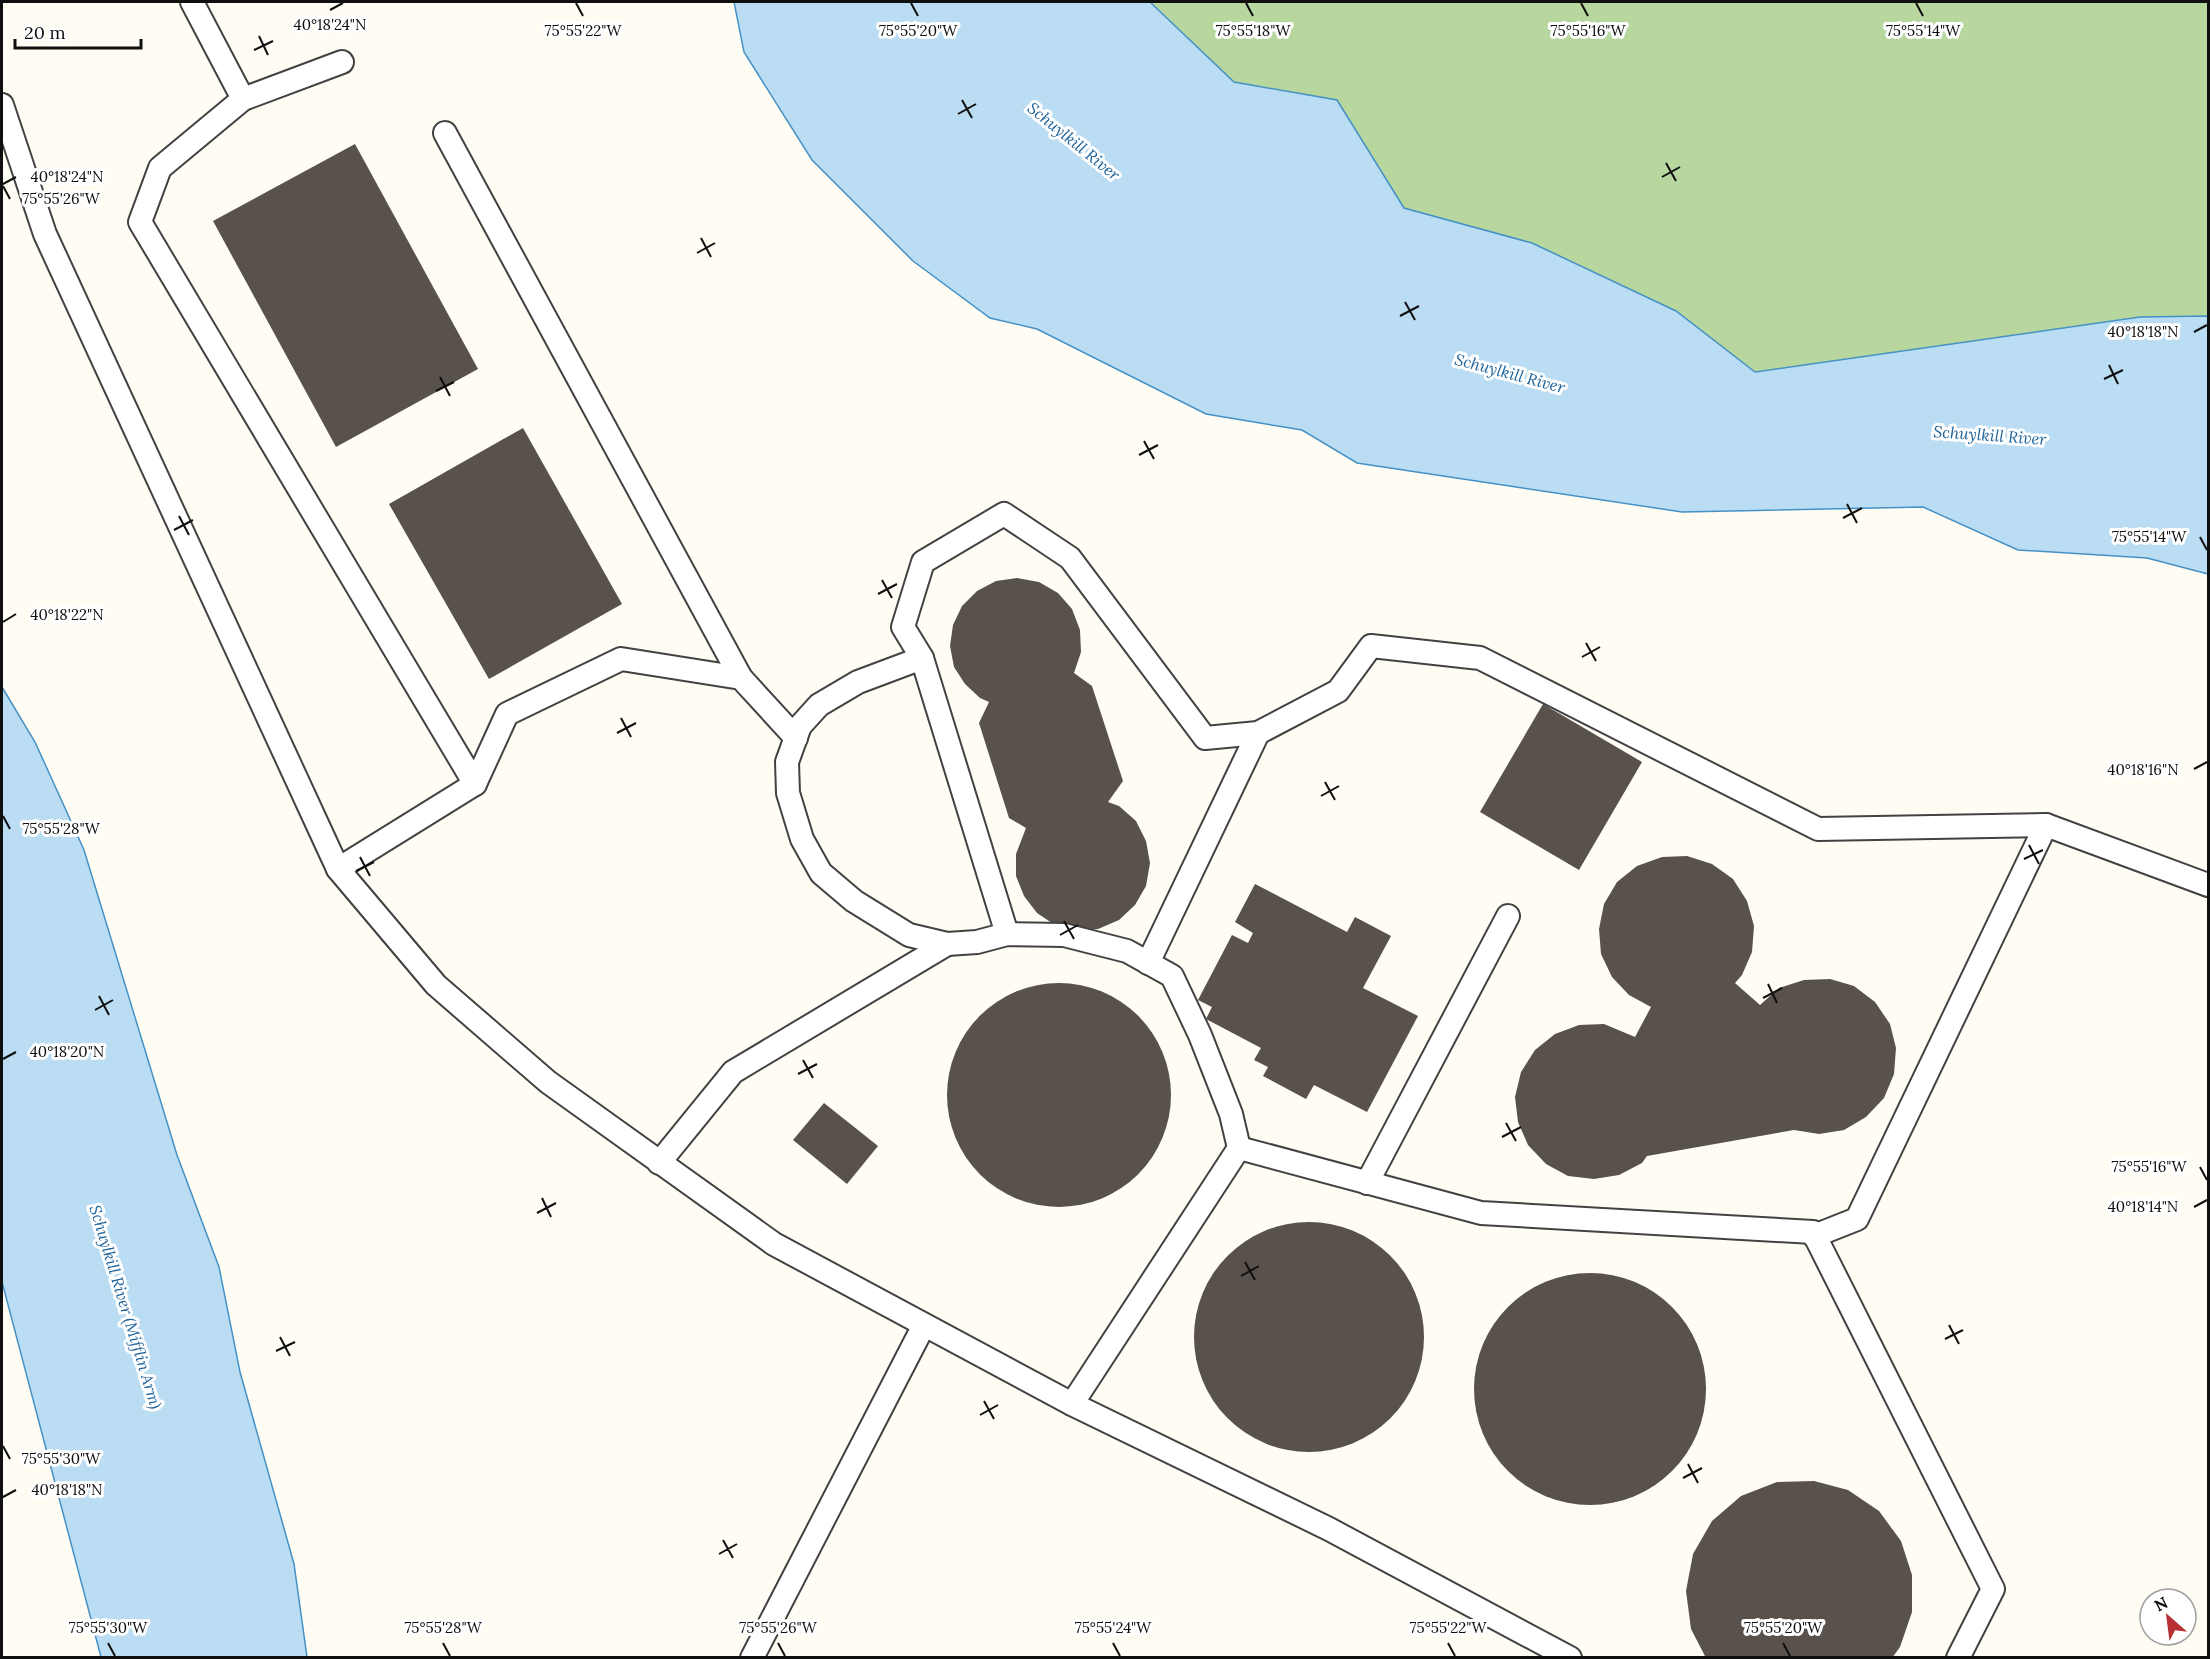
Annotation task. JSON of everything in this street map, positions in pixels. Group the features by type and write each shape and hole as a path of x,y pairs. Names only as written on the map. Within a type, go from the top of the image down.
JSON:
{"lane":[{"path":"192,2 243,99"},
{"path":"342,62 243,99 160,168 140,222 476,784"},
{"path":"2,105 45,234 338,869 436,985 548,1082 774,1244 1072,1404 1329,1529 1570,1658"},
{"path":"445,133 741,678 796,738"},
{"path":"1007,934 922,657 903,627 923,562 1004,514 1070,558 1205,738 1258,733 1338,691 1371,646 1480,658 1818,829 2046,825 2208,885"},
{"path":"922,657 858,682 819,705 800,726 787,762 788,793 802,839 821,873 854,901 909,935 947,944 977,942 1007,934 1064,935 1127,951 1172,976 1196,1025 1231,1114 1239,1148 1072,1404"},
{"path":"338,869 476,784 507,714 621,659 741,678"},
{"path":"1148,963 1258,733"},
{"path":"1815,1236 1857,1219 2046,825"},
{"path":"1367,1182 1508,916"},
{"path":"659,1163 733,1072 947,944"},
{"path":"1239,1148 1482,1213 1813,1232 1993,1588 1958,1658"},
{"path":"752,1658 924,1325"}],"green space":[{"path":"1151,2 2208,2 2208,316 2140,317 1755,372 1676,311 1532,243 1404,208 1337,100 1234,82"}],"water":[{"name":"Schuylkill River","path":"734,2 1150,2 1234,82 1337,100 1404,208 1532,243 1676,311 1755,372 2140,317 2208,316 2208,574 2147,558 2018,550 1923,507 1682,512 1357,463 1302,430 1206,414 1037,329 990,318 913,261 812,160 744,52"},
{"name":"Schuylkill River (Mifflin Arm)","path":"2,687 35,742 84,850 177,1155 219,1267 240,1372 294,1564 307,1657 101,1657 2,1282"}],"building":[{"path":"355,144 478,369 336,447 213,221"},
{"path":"523,428 622,604 489,679 389,504"},
{"path":"1017,578 1039,582 1058,593 1072,609 1080,630 1081,652 1074,673 1092,686 1123,781 1108,802 1119,806 1136,821 1146,841 1150,863 1146,886 1135,905 1119,920 1098,929 1076,931 1055,925 1037,913 1024,896 1016,876 1016,854 1026,828 1009,818 979,723 989,702 980,698 965,684 954,667 950,646 953,625 962,606 977,591 996,581"},
{"path":"1543,704 1642,762 1579,870 1480,812"},
{"path":"1687,856 1712,864 1733,879 1747,901 1754,926 1752,952 1742,975 1735,983 1760,1005 1779,988 1804,980 1830,979 1854,986 1875,1002 1890,1024 1896,1048 1894,1074 1884,1098 1866,1117 1844,1130 1819,1134 1794,1130 1647,1156 1642,1163 1619,1175 1594,1179 1568,1176 1546,1164 1528,1145 1518,1122 1515,1097 1521,1072 1535,1050 1555,1034 1579,1025 1604,1024 1635,1037 1651,1007 1629,995 1612,977 1601,954 1599,929 1604,904 1617,882 1637,866 1662,857"},
{"path":"1255,884 1347,932 1355,917 1391,936 1363,988 1418,1016 1367,1112 1314,1085 1306,1099 1263,1076 1268,1067 1254,1060 1261,1048 1206,1019 1212,1007 1198,1000 1232,935 1248,943 1253,933 1235,922"},
{"path":"1059,983 1102,992 1121,1002 1138,1016 1152,1033 1162,1052 1171,1095 1162,1138 1152,1157 1138,1174 1121,1188 1102,1198 1059,1207 1016,1198 997,1188 980,1174 966,1157 956,1138 947,1095 956,1052 966,1033 980,1016 997,1002 1016,992"},
{"path":"824,1103 878,1146 847,1184 793,1140"},
{"path":"1298,1222 1320,1222 1342,1227 1373,1241 1398,1264 1405,1273 1419,1304 1424,1337 1422,1359 1415,1381 1405,1401 1382,1426 1373,1433 1342,1447 1320,1452 1298,1452 1276,1447 1245,1433 1220,1410 1213,1401 1199,1370 1194,1348 1194,1326 1199,1304 1213,1273 1236,1248 1245,1241 1276,1227"},
{"path":"1579,1273 1601,1273 1645,1286 1664,1299 1680,1315 1693,1334 1701,1355 1706,1389 1704,1412 1693,1444 1680,1463 1664,1479 1645,1492 1624,1500 1601,1505 1579,1505 1535,1492 1516,1479 1500,1463 1487,1444 1479,1423 1474,1400 1474,1378 1487,1334 1500,1315 1516,1299 1535,1286 1556,1278"},
{"path":"1814,1481 1848,1490 1879,1511 1901,1541 1912,1575 1912,1612 1900,1647 1892,1658 1706,1658 1691,1629 1686,1591 1693,1554 1712,1521 1741,1496 1777,1482"}]}
